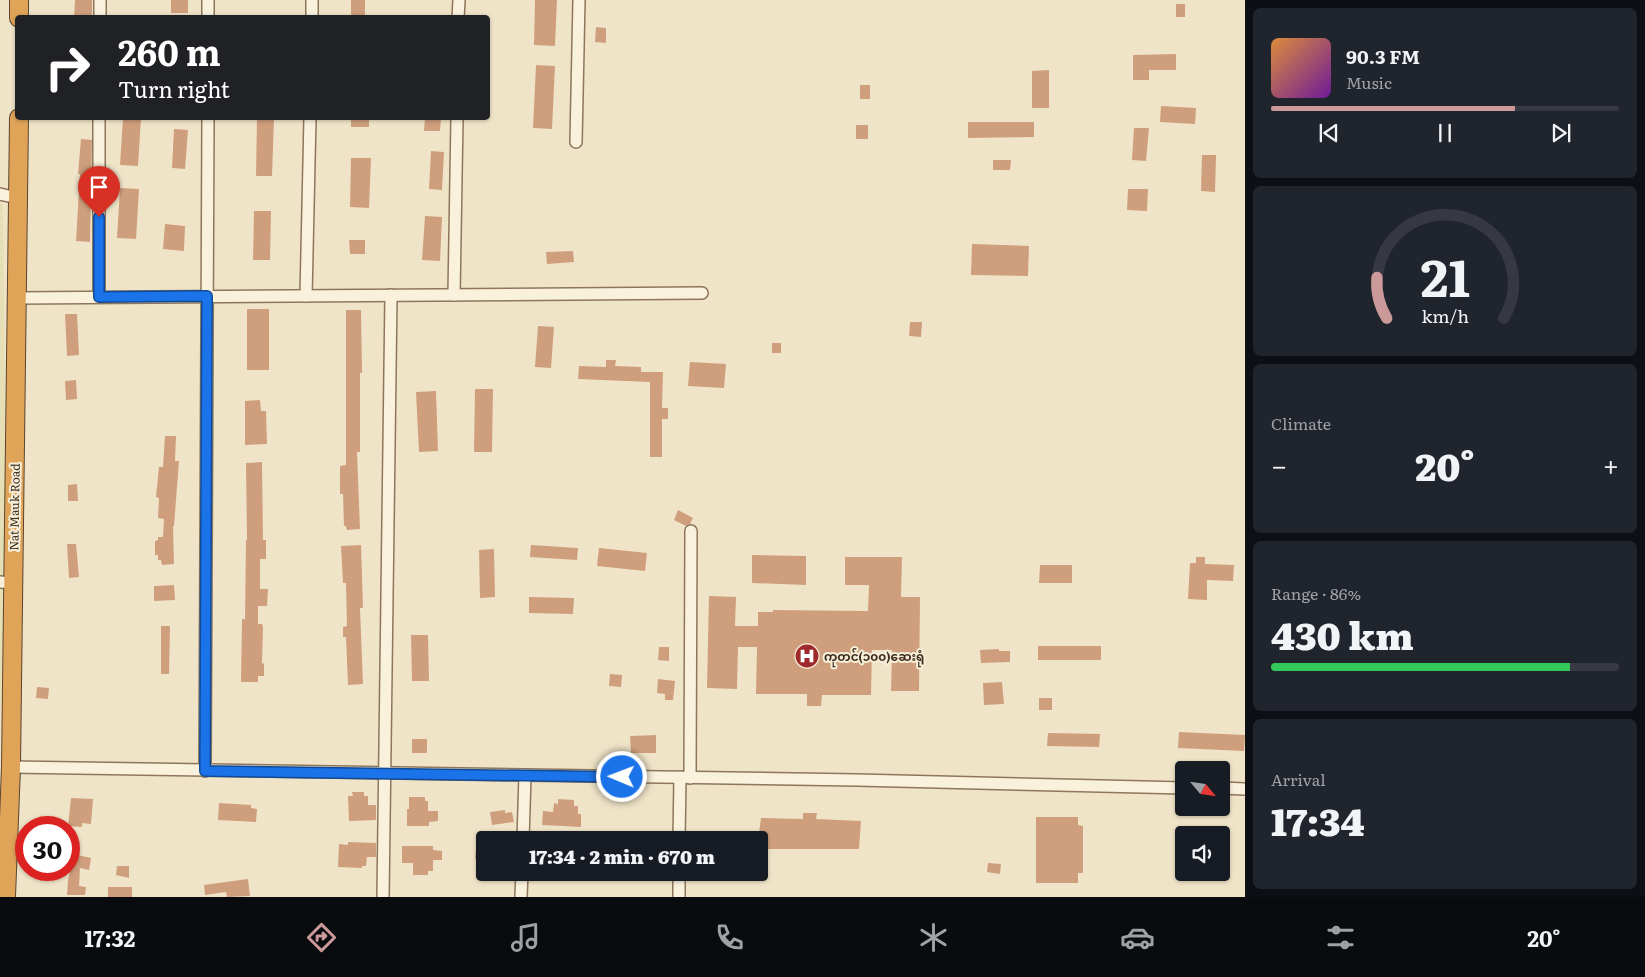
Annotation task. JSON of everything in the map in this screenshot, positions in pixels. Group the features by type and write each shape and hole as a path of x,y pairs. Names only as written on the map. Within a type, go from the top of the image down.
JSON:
{"highway":[{"path":"19,0 19,15"},
{"name":"Nat Mauk Road","path":"6,897 11,767 7,583 17,298 18,120"}],"street":[{"path":"100,0 100,15"},
{"path":"208,0 208,15"},
{"path":"312,0 312,15"},
{"path":"458,15 459,0"},
{"path":"576,142 578,0"},
{"path":"99,120 99,297"},
{"path":"205,771 208,120"},
{"path":"306,296 310,120"},
{"path":"454,295 457,120"},
{"path":"0,194 18,198"},
{"path":"17,298 702,293"},
{"path":"383,897 391,295"},
{"path":"680,831 685,777 691,531"},
{"path":"11,767 685,777 1175,788"},
{"path":"523,831 525,775"},
{"path":"1230,788 1245,789"},
{"path":"521,897 522,881"},
{"path":"678,897 679,881"}],"shaded area":[{"path":"0,203 3,204 7,559 0,718"}],"building":[{"path":"75,0 92,0 92,15 74,15"},
{"path":"171,0 188,0 188,13 171,13"},
{"path":"351,0 365,0 365,15 351,15"},
{"path":"535,0 557,0 555,46 534,45"},
{"path":"1176,4 1185,4 1185,17 1176,17"},
{"path":"596,27 606,28 606,43 595,42"},
{"path":"1176,54 1176,70 1149,70 1149,80 1133,80 1133,55"},
{"path":"536,65 555,66 552,129 533,128"},
{"path":"1049,70 1049,108 1032,108 1032,71"},
{"path":"860,85 870,85 870,99 860,99"},
{"path":"1161,106 1196,108 1195,124 1160,122"},
{"path":"123,120 141,120 138,166 120,165"},
{"path":"257,120 274,120 272,176 256,176"},
{"path":"351,120 369,120 369,127 351,127"},
{"path":"425,120 441,120 440,131 424,131"},
{"path":"968,122 1034,122 1034,137 968,138"},
{"path":"856,125 868,125 868,139 856,139"},
{"path":"1134,128 1149,128 1146,161 1132,160"},
{"path":"174,129 188,130 185,169 172,168"},
{"path":"81,139 92,140 90,242 76,241"},
{"path":"431,151 444,152 442,190 429,189"},
{"path":"1202,155 1216,155 1215,192 1201,191"},
{"path":"351,158 371,158 369,208 350,207"},
{"path":"993,160 1011,160 1010,170 993,170"},
{"path":"120,188 139,189 136,239 117,238"},
{"path":"1128,189 1148,189 1147,211 1127,210"},
{"path":"254,211 271,211 270,260 253,260"},
{"path":"425,216 442,217 440,261 422,260"},
{"path":"165,224 185,226 184,251 163,249"},
{"path":"349,240 365,240 365,254 350,254"},
{"path":"972,244 1029,246 1028,276 971,275"},
{"path":"573,251 574,262 547,264 546,252"},
{"path":"247,309 269,309 269,370 247,370"},
{"path":"346,310 361,310 362,373 360,373 360,452 357,452 360,529 347,530 346,526 344,526 343,494 340,494 340,466 346,465"},
{"path":"65,314 77,314 79,355 67,356"},
{"path":"910,322 922,322 921,337 909,336"},
{"path":"538,326 554,327 551,368 535,367"},
{"path":"772,343 781,343 781,353 772,353"},
{"path":"606,360 616,360 615,366 641,367 641,372 663,372 662,408 668,408 668,419 662,419 662,457 650,457 650,382 578,379 579,366 606,367"},
{"path":"690,362 726,364 724,388 688,386"},
{"path":"76,380 77,399 66,400 65,381"},
{"path":"475,389 493,389 492,452 474,452"},
{"path":"436,391 438,451 419,452 416,392"},
{"path":"260,400 261,411 266,411 267,444 245,445 245,401"},
{"path":"165,436 176,436 175,461 179,461 173,526 174,564 162,565 161,560 158,560 158,555 155,555 155,541 158,540 158,537 163,537 164,519 158,518 159,498 156,497 159,467 163,467"},
{"path":"262,462 263,540 266,540 266,559 260,559 260,589 268,589 267,606 258,606 258,624 262,624 263,627 262,664 264,663 264,676 258,676 258,682 241,682 242,619 245,619 247,540 246,463"},
{"path":"77,484 78,501 68,501 68,485"},
{"path":"678,510 693,518 690,524 686,526 674,520"},
{"path":"67,544 76,544 79,577 69,578"},
{"path":"361,545 363,608 360,608 363,684 348,685 346,637 343,637 343,627 347,626 346,583 343,583 341,546"},
{"path":"531,545 578,548 577,560 530,557"},
{"path":"599,548 647,553 645,571 597,566"},
{"path":"494,549 495,597 480,598 479,550"},
{"path":"752,555 806,556 806,585 752,583"},
{"path":"845,557 902,557 901,597 920,597 919,691 891,691 892,650 872,650 871,695 822,695 821,706 807,706 807,694 756,694 757,647 738,647 737,689 707,688 709,596 736,597 735,626 758,626 758,612 773,612 773,610 868,611 869,585 845,585"},
{"path":"1196,557 1205,557 1205,564 1234,565 1233,581 1207,580 1207,600 1188,599 1190,563 1196,563"},
{"path":"1040,565 1072,565 1072,583 1039,583"},
{"path":"174,585 175,600 154,601 154,586"},
{"path":"529,597 574,598 573,614 529,613"},
{"path":"161,626 170,626 169,674 161,674"},
{"path":"411,635 428,635 429,681 412,681"},
{"path":"1038,646 1101,646 1101,660 1038,660"},
{"path":"659,647 669,647 669,661 658,660"},
{"path":"999,649 999,651 1010,651 1010,662 981,663 980,650"},
{"path":"610,674 622,675 621,687 609,686"},
{"path":"658,679 675,681 673,700 665,700 665,694 657,693"},
{"path":"1002,682 1004,704 984,705 983,683"},
{"path":"37,687 49,688 48,699 36,698"},
{"path":"1039,698 1052,698 1052,710 1039,710"},
{"path":"1179,732 1245,735 1244,751 1178,748"},
{"path":"1048,733 1100,734 1099,747 1047,746"},
{"path":"656,735 656,753 631,753 630,736"},
{"path":"412,739 427,739 427,753 412,753"},
{"path":"352,792 364,792 364,796 368,796 368,805 376,805 376,820 349,821 348,796 353,796"},
{"path":"409,797 425,797 425,801 428,801 428,811 438,811 438,821 429,822 429,826 407,826"},
{"path":"71,798 93,799 91,824 82,823 82,827 80,827 80,816 69,816"},
{"path":"558,799 574,800 574,806 578,806 578,814 581,814 581,827 542,825 543,811 553,812 554,803 558,804"},
{"path":"219,803 251,805 251,808 257,809 256,822 218,820"},
{"path":"505,810 505,813 512,812 514,822 492,825 490,812"},
{"path":"803,813 817,813 816,819 861,821 859,849 768,849 768,831 759,831 761,818 803,819"},
{"path":"1036,817 1078,817 1078,825 1083,826 1083,873 1078,873 1078,883 1036,883"},
{"path":"348,842 376,843 376,857 367,857 366,866 362,866 362,868 338,867 339,844 348,845"},
{"path":"402,846 433,846 433,850 442,851 442,860 433,860 433,871 428,871 428,875 413,875 413,863 402,863"},
{"path":"80,856 91,858 89,870 80,868"},
{"path":"988,863 1001,864 1000,874 987,872"},
{"path":"117,866 129,866 129,878 116,875"},
{"path":"248,879 250,896 227,897 226,892 205,895 204,885"},
{"path":"68,881 79,881 79,886 86,887 85,895 67,895"},
{"path":"108,887 132,887 132,897 108,897"}],"place":[{"name":"ကုတင်(၁၀၀)ဆေးရုံ","path":"807,656"}],"route":[{"path":"99,217 99,297 207,296 205,771 622,777"}]}
